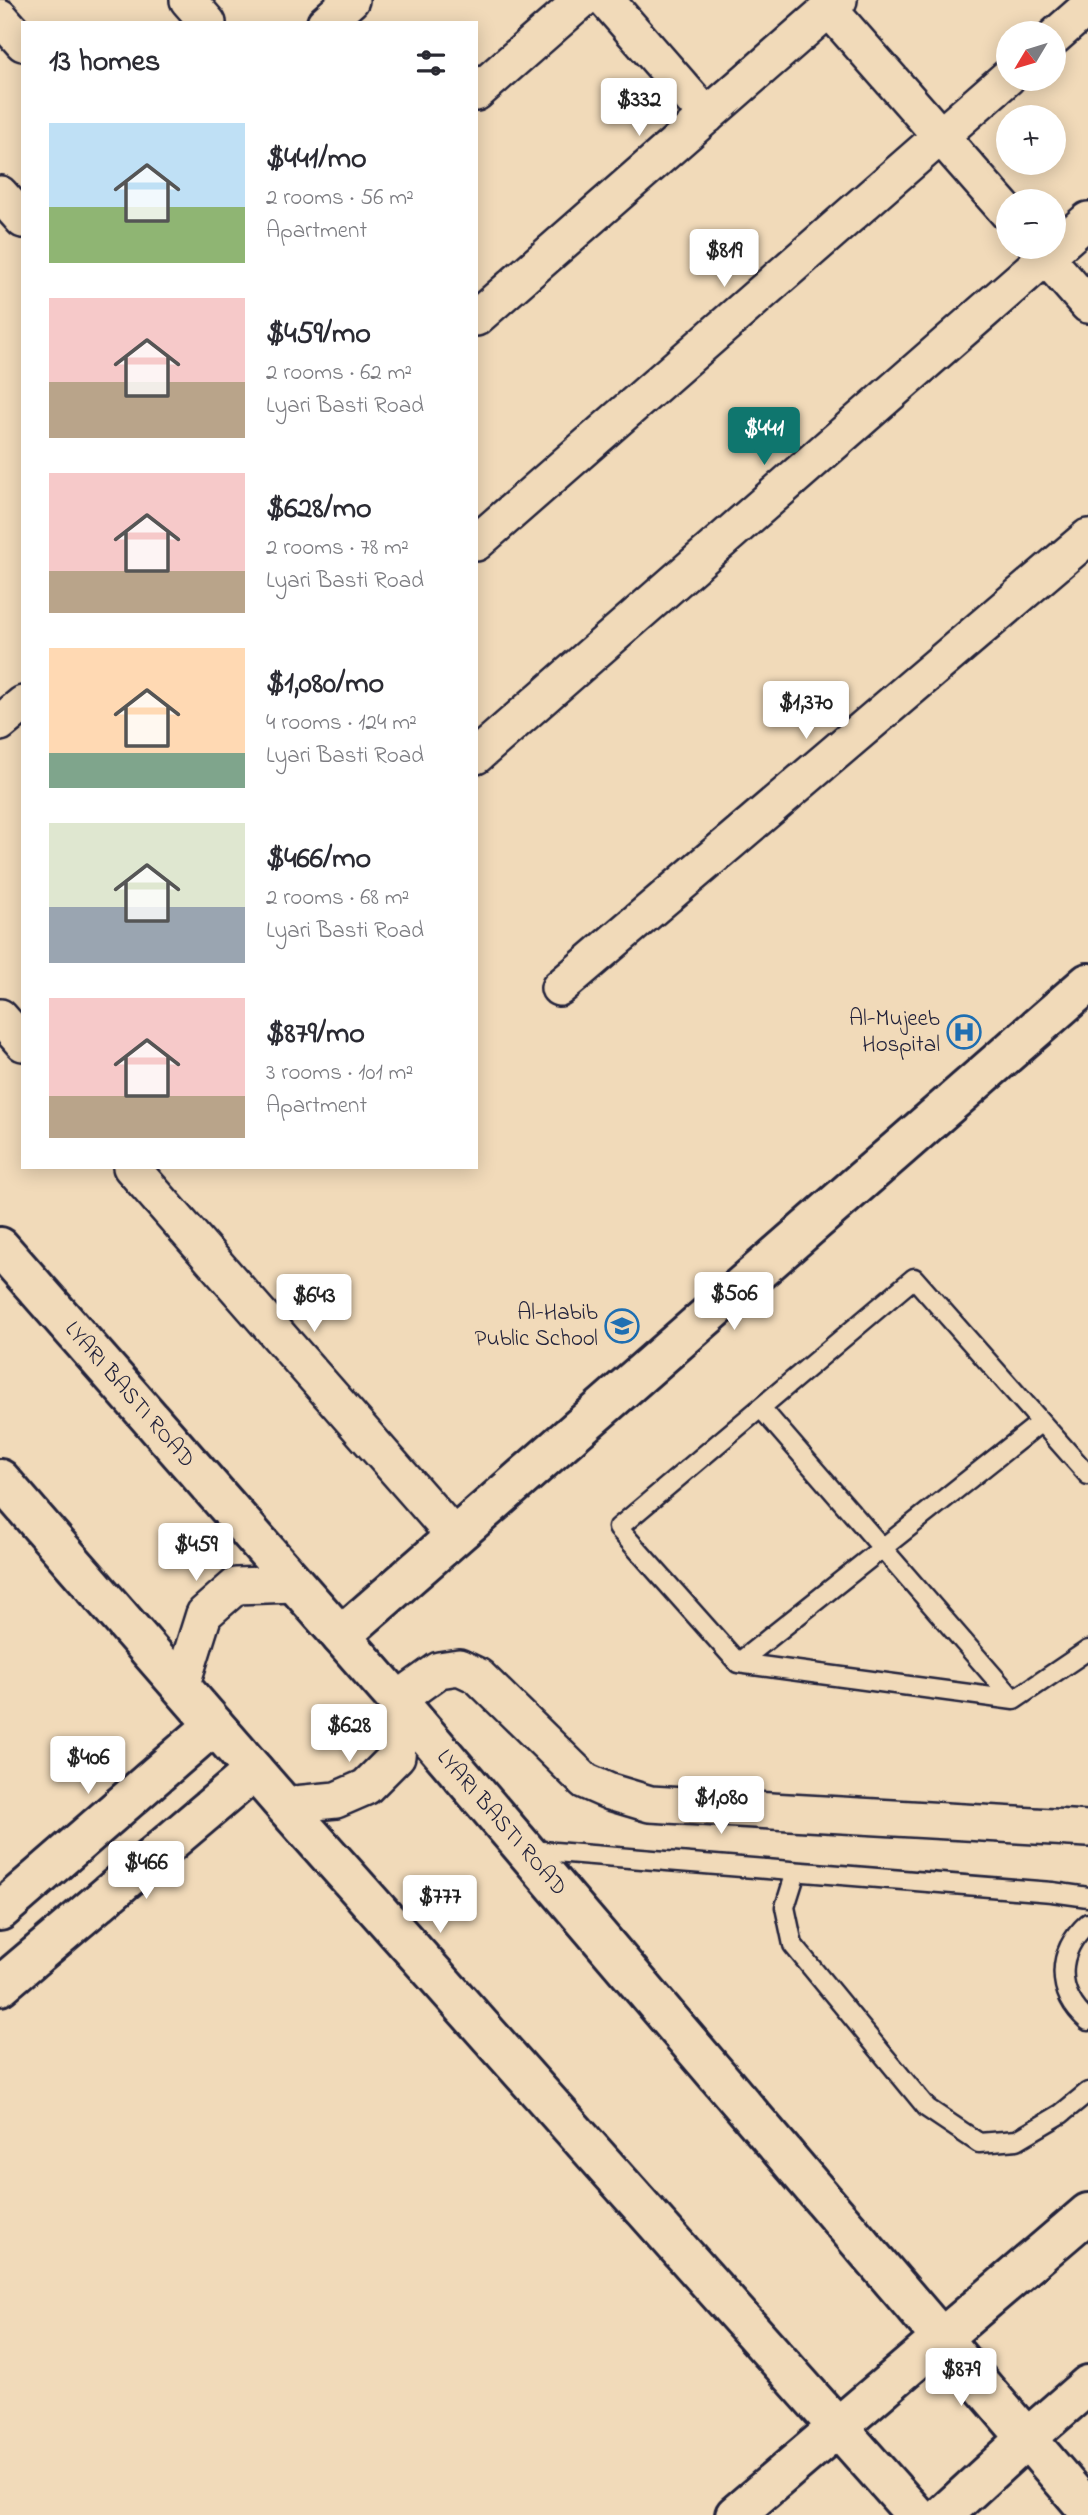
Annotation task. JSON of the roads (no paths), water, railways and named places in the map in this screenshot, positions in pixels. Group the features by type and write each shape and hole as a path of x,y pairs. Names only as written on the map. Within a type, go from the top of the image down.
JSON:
{"main road":[{"path":"341,1636 1088,983"},
{"name":"LYARI BASTI ROAD","path":"0,1247 341,1636 1088,2510"},
{"path":"0,1479 214,1726 916,2515"},
{"path":"0,1911 214,1726"},
{"path":"0,1986 254,1771"},
{"path":"735,2515 1088,2213"},
{"path":"943,2515 1088,2385"}],"street":[{"path":"188,0 206,21"},
{"path":"327,21 351,0"},
{"path":"478,91 582,0"},
{"path":"606,0 707,116"},
{"path":"478,316 834,4 996,200"},
{"path":"1066,26 1088,7"},
{"path":"0,17 21,41"},
{"path":"478,541 996,88"},
{"path":"0,194 21,218"},
{"path":"1066,235 1088,220"},
{"path":"479,748 1033,259"},
{"path":"1047,259 1088,305"},
{"path":"559,988 1088,537"},
{"path":"0,723 21,706"},
{"path":"0,1017 21,1041"},
{"path":"133,1169 455,1537"},
{"path":"181,1687 204,1614 236,1586 295,1584"},
{"path":"284,1805 336,1800 366,1787 397,1756 399,1704 439,1670 459,1667 478,1676 584,1781 650,1804 1088,1829"}],"lane":[{"path":"1088,1475 914,1278 618,1528 738,1663 1014,1700 1088,1650"},
{"path":"761,1408 1014,1700"},
{"path":"738,1663 1041,1422"},
{"path":"524,1850 1088,1897"},
{"path":"796,1872 785,1907 793,1945 927,2108 979,2143 1017,2140 1061,2114 1088,2092"},
{"path":"1088,1923 1080,1930 1069,1948 1062,1972 1066,1992 1077,2012 1088,2021"}],"place":[{"name":"Al-Mujeeb Hospital","path":"964,1032"},
{"name":"Al-Habib Public School","path":"622,1326"}]}
